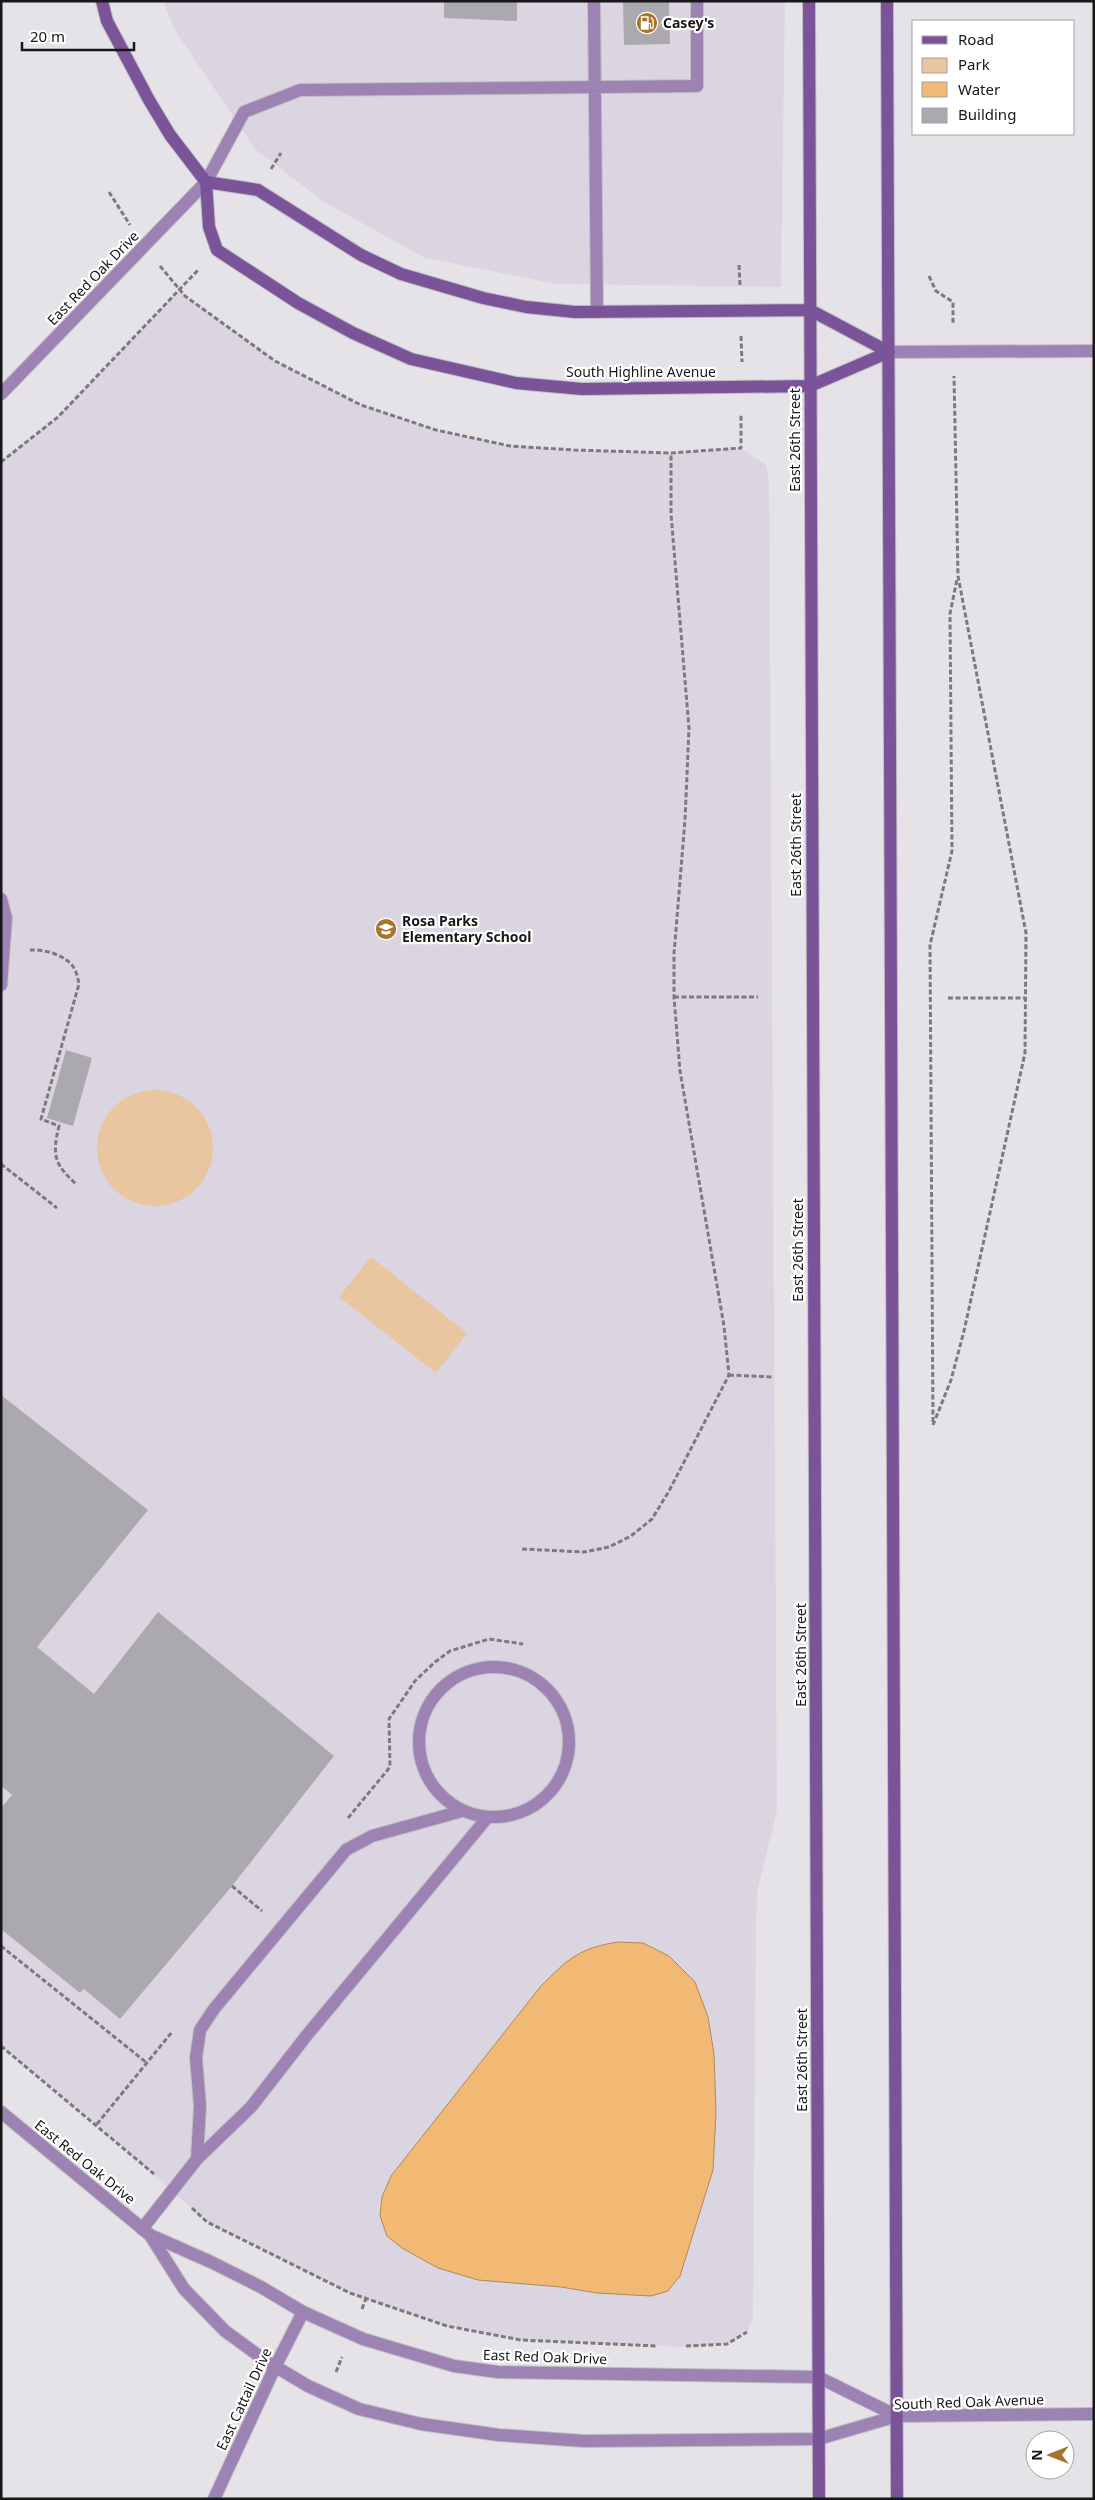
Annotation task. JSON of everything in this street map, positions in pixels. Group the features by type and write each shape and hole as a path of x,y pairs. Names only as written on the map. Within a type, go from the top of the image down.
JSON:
{"main road":[{"path":"102,1 107,21 149,100 170,135 206,182"},
{"name":"East 26th Street","path":"809,1 819,2499"},
{"path":"887,1 897,2499"},
{"name":"South Highline Avenue","path":"206,182 258,190 361,254 401,274 433,284 526,307 575,312 810,310 889,352 810,386 742,387 582,389 516,383 411,359 353,332 298,303 218,250 209,227 206,182"}],"street":[{"path":"594,1 597,312"},
{"name":"East Red Oak Drive","path":"1,394 206,182 244,112 300,90 697,86 697,1"},
{"name":"South Highline Avenue","path":"889,352 1094,351"},
{"path":"1,899 6,918 1,986"},
{"path":"490,1667 514,1669 537,1680 554,1697 566,1719 569,1744 565,1768 553,1790 534,1807 511,1816 487,1818 462,1811 442,1797 427,1777 420,1753 420,1728 429,1705 445,1686 465,1673 490,1667"},
{"path":"197,2159 200,2106 196,2058 200,2030 214,2009 346,1850 372,1836 462,1811"},
{"path":"146,2232 197,2159 251,2107 307,2035 487,1818"},
{"name":"East Red Oak Drive","path":"1,2112 146,2232 261,2287 304,2312 363,2339 454,2366 498,2372 818,2377 897,2416"},
{"name":"East Red Oak Drive","path":"146,2232 184,2289 225,2331 275,2367 308,2386 359,2409 421,2424 499,2435 584,2441 818,2439"},
{"name":"East Cattail Drive","path":"214,2499 275,2367 304,2312"},
{"name":"South Red Oak Avenue","path":"818,2439 897,2416 1094,2414"}],"path":[{"path":"1,462 58,416 180,289 185,296 275,361 370,408 436,430 510,446 671,453 741,448 742,387 739,266"},
{"path":"930,276 936,290 953,302 958,576 1026,933 1025,1053 964,1331 951,1380 933,1425 930,945 952,851 950,614 958,576"},
{"path":"522,1549 584,1552 609,1547 631,1536 652,1519 669,1491 729,1376 724,1326 680,1071 674,997 674,954 685,820 689,728 687,686 674,552 671,453"},
{"path":"4,950 34,950 65,959 74,968 80,984 41,1119 59,1126 54,1148 55,1158 62,1171 76,1184"},
{"path":"674,997 758,997"},
{"path":"948,998 1026,998"},
{"path":"1,1164 57,1208"},
{"path":"729,1376 774,1377"},
{"path":"232,1886 268,1916"},
{"path":"1,1946 147,2063"},
{"path":"366,2298 447,2326 521,2340 662,2346"},
{"path":"682,2347 727,2344 747,2332"}],"shaded area":[{"path":"163,1 785,1 781,287 556,284 425,258 324,202 255,149 174,29"},
{"name":"Rosa Parks Elementary School","path":"180,289 185,296 275,361 361,405 436,430 510,446 574,450 671,453 741,448 766,465 769,480 777,1811 758,1888 756,1920 753,2318 747,2332 727,2344 682,2347 521,2340 447,2326 350,2293 207,2222 97,2124 1,2046 1,462 58,417"}],"green space":[{"path":"155,1090 177,1095 196,1107 208,1126 213,1148 208,1170 196,1189 177,1201 155,1206 133,1201 114,1189 102,1170 97,1148 102,1126 114,1107 133,1095"},
{"path":"371,1257 467,1333 436,1373 339,1297"}],"water":[{"path":"618,1942 643,1943 669,1956 695,1982 708,2017 714,2054 716,2113 713,2170 680,2276 668,2291 651,2296 597,2293 561,2287 478,2280 438,2268 402,2248 387,2236 380,2216 382,2197 391,2176 541,1986 575,1956 593,1948"}],"building":[{"path":"444,1 517,1 517,21 444,18"},
{"name":"Casey's","path":"623,1 669,1 670,44 624,45"},
{"path":"66,1050 92,1058 73,1126 47,1118"},
{"path":"1,1395 148,1510 37,1647 94,1694 158,1612 334,1756 232,1886 120,2019 84,1989 80,1993 1,1929 1,1808 12,1795 1,1786"}],"place":[{"name":"Casey's","path":"647,23"},
{"name":"Rosa Parks Elementary School","path":"386,929"}]}
